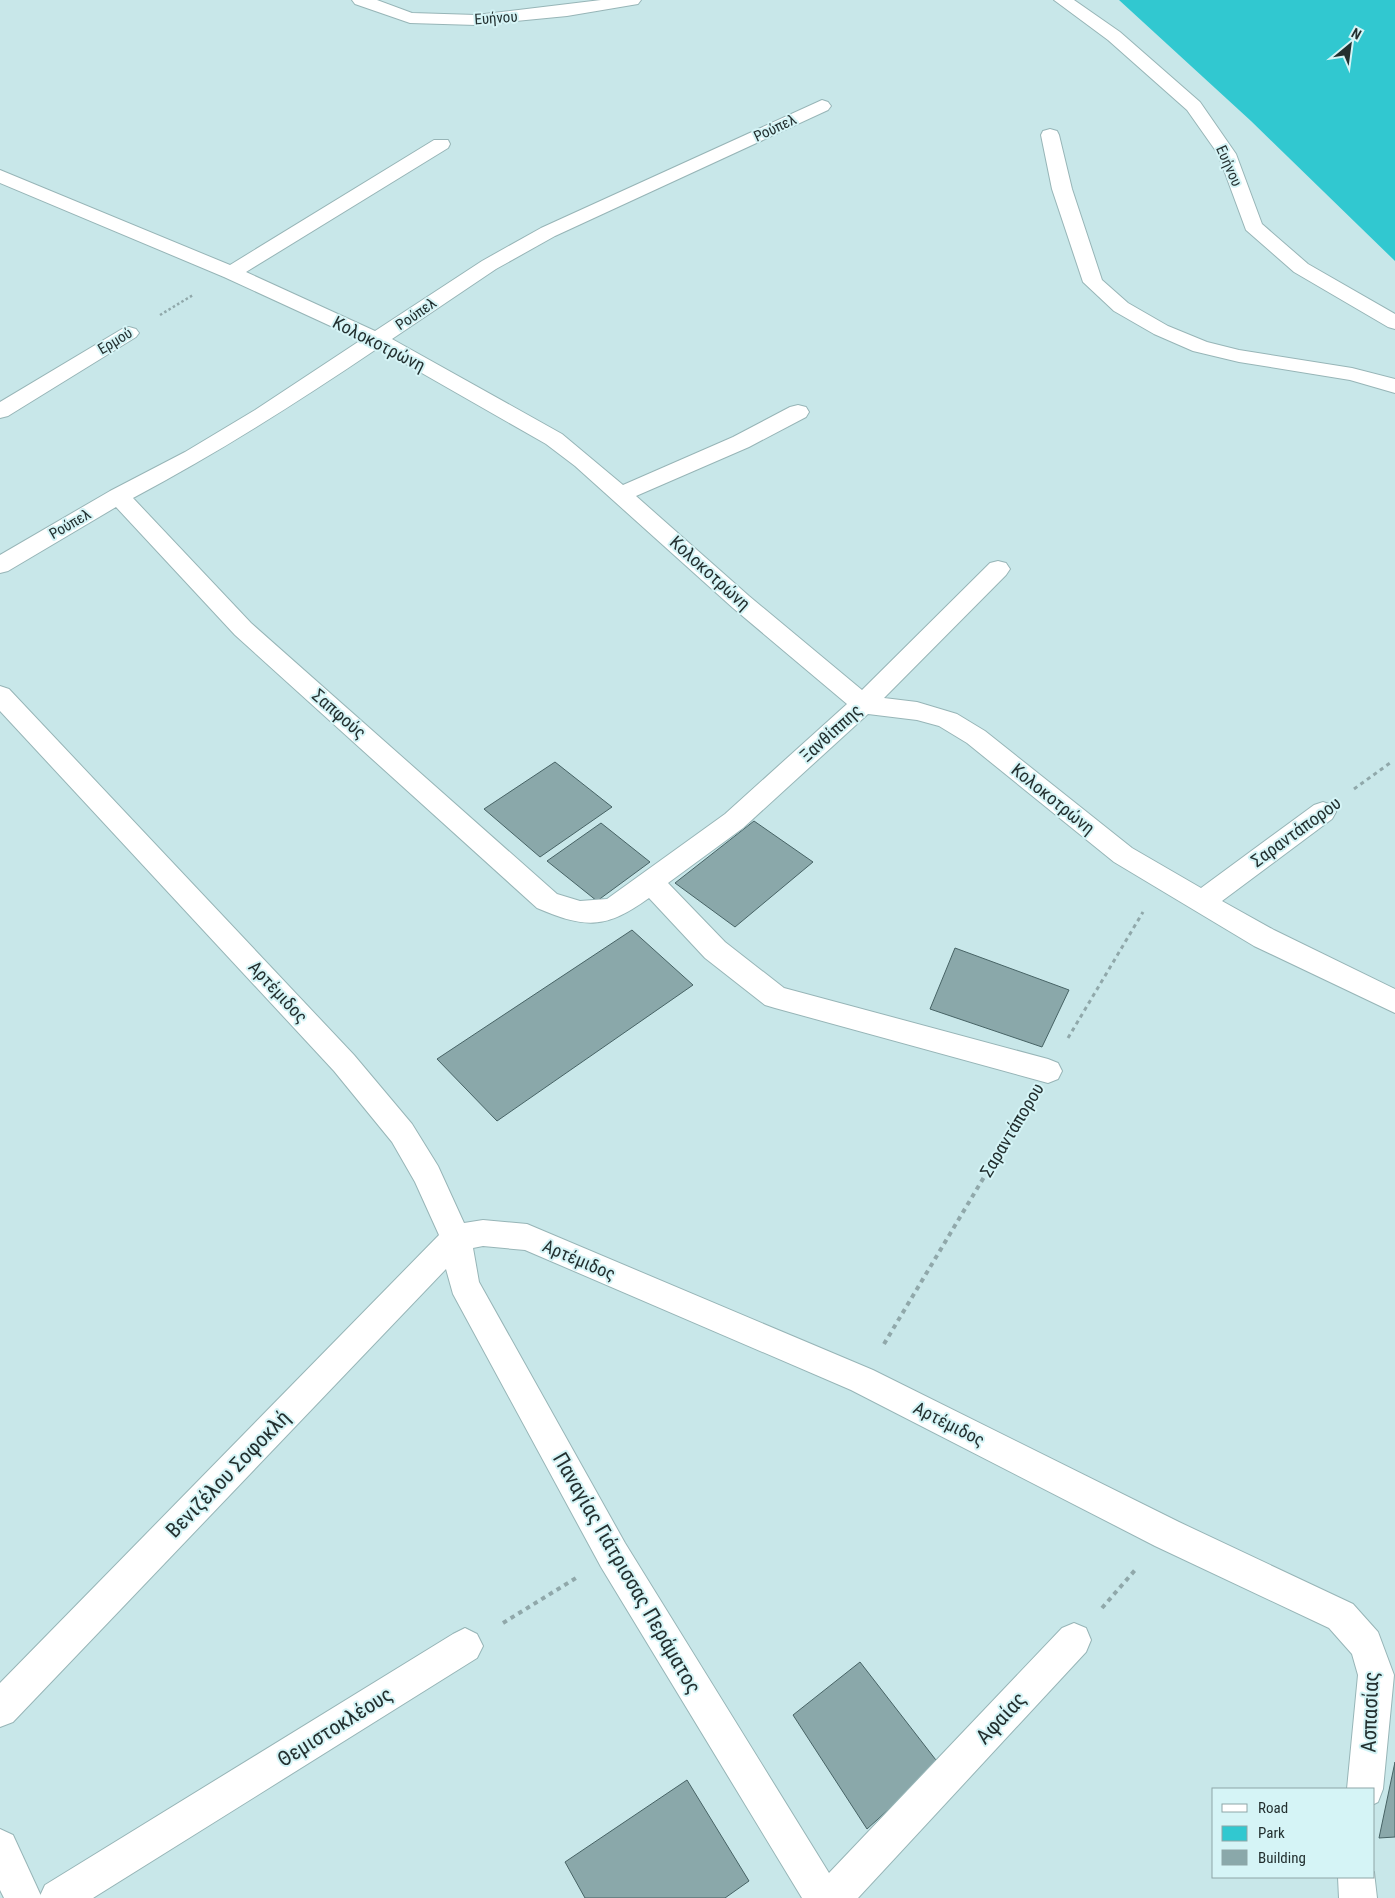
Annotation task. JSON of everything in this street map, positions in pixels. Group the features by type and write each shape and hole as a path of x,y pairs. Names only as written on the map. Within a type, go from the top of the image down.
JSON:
{"street":[{"name":"Ευήνου","path":"362,0 410,18 476,20 566,11 632,0"},
{"name":"Ευήνου","path":"1063,0 1114,36 1194,106 1227,154 1253,226 1301,268 1395,323"},
{"name":"Ρούπελ","path":"0,565 118,496 193,457 256,419 489,265 548,232 822,106"},
{"path":"1050,135 1062,189 1093,282 1121,307 1161,330 1200,348 1352,374 1395,386"},
{"path":"231,273 377,186 441,144"},
{"name":"Κολοκοτρώνη","path":"0,176 231,273 378,340 554,438 621,494 741,602 863,704 917,711 948,720 976,737 1123,855 1264,938 1395,1002"},
{"name":"Ερμού","path":"0,411 129,332"},
{"path":"621,494 741,442 798,412"},
{"name":"Σαπφούς","path":"118,496 243,629 547,901 575,913"},
{"name":"Ξανθίππης","path":"575,913 593,914 615,908 734,821 863,704 998,569"},
{"name":"Αρτέμιδος","path":"0,695 344,1063 402,1133 427,1174 456,1238 483,1233 527,1237 862,1380 1166,1534 1341,1616"},
{"name":"Σαραντάπορου","path":"1201,902 1323,812"},
{"path":"650,882 715,950 776,996 1048,1071"},
{"name":"Παναγίας Γιάτρισσας Περάματος","path":"456,1238 464,1284 613,1555 823,1898"},
{"name":"Βενιζέλου Σοφοκλή","path":"0,1709 456,1238"},
{"name":"Ασπασίας","path":"1341,1616 1366,1644 1376,1675 1365,1788"},
{"name":"Αφαίας","path":"832,1898 1074,1640"},
{"name":"Θεμιστοκλέους","path":"58,1898 465,1646"},
{"path":"0,1848 23,1898"},
{"path":"1357,1878 1358,1898"}],"path":[{"name":"Ερμού","path":"129,332 231,273"},
{"name":"Σαραντάπορου","path":"1323,812 1390,763"},
{"name":"Σαραντάπορου","path":"862,1380 1162,879"},
{"path":"1074,1640 1166,1534"},
{"path":"465,1646 613,1555"}],"green space":[{"path":"1119,0 1395,0 1395,261 1251,121"}],"building":[{"path":"555,762 612,807 540,857 484,809"},
{"path":"754,821 813,862 735,927 675,883"},
{"path":"601,823 650,862 597,901 547,861"},
{"path":"632,930 693,985 497,1121 437,1059"},
{"path":"955,948 1069,990 1042,1047 930,1009"},
{"path":"860,1662 939,1764 867,1829 793,1715"},
{"path":"1395,1762 1395,1837 1379,1838"},
{"path":"687,1780 749,1881 725,1898 585,1898 565,1862"}]}
